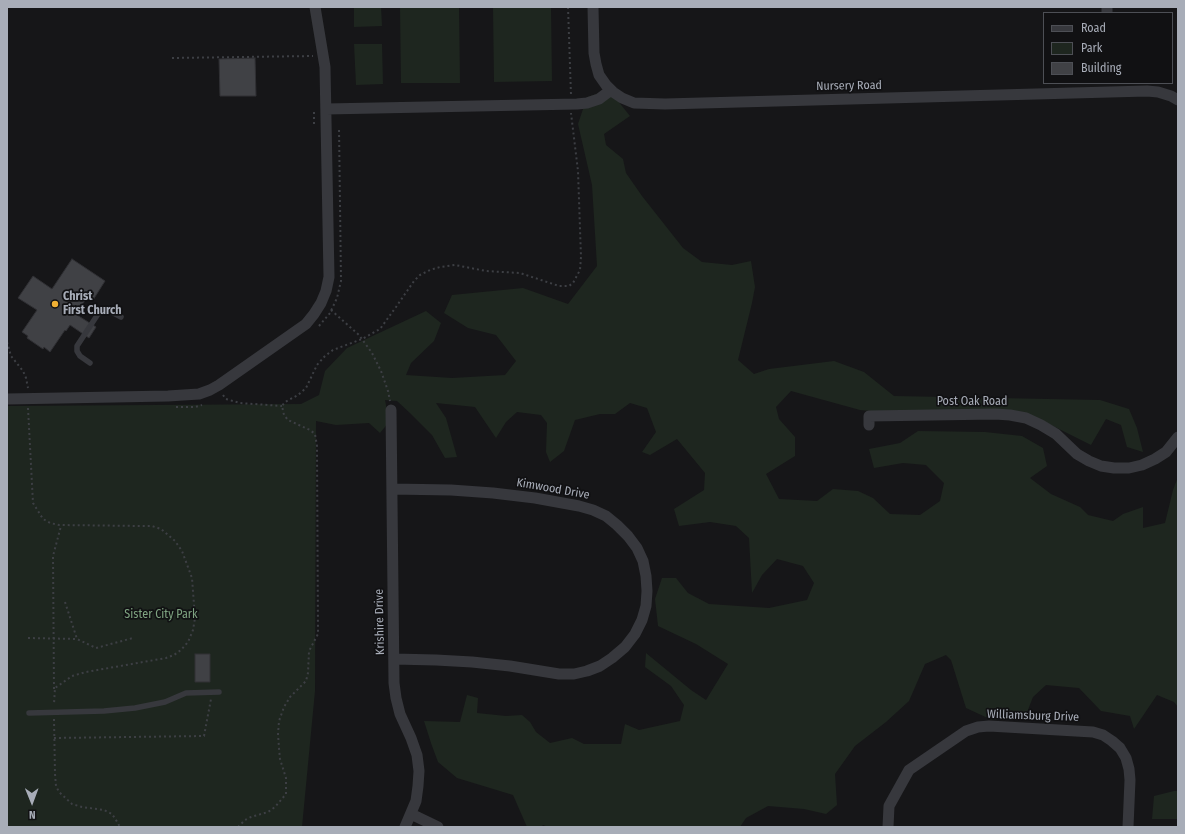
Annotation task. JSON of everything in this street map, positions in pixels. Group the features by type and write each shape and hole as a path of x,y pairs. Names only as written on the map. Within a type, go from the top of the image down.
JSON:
{"street":[{"path":"7,399 199,394 219,385 306,324 314,314 321,303 329,277 324,51 315,7"},
{"name":"Nursery Road","path":"593,7 594,53 599,75 611,90 622,98 634,103 647,104 1106,88 1158,92 1178,100"},
{"path":"326,109 587,103 599,99 611,90"},
{"name":"Krishire Drive","path":"391,410 394,659 396,698 400,714 417,755 419,771 416,801 405,827"},
{"name":"Post Oak Road","path":"869,425 869,416 1010,415 1026,418 1042,425 1056,434 1077,454 1089,462 1114,468 1129,468 1142,465 1155,459 1166,452 1178,438"},
{"name":"Kimwood Drive","path":"392,489 451,490 494,493 535,498 593,510 606,516 617,524 637,548 643,561 647,591 646,606 642,620 635,634 625,647 612,658 600,666 587,671 574,674 559,674 510,666 472,662 394,659"},
{"name":"Williamsburg Drive","path":"888,827 889,806 909,770 966,731 978,727 989,726 1093,732 1103,735 1112,741 1120,748 1126,758 1129,769 1128,827"},
{"path":"411,814 438,827"}],"lane":[{"path":"90,363 80,356 77,351 77,346 100,311 104,309 108,310 121,317"},
{"path":"29,713 104,711 135,708 165,702 186,693 219,692"}],"path":[{"path":"282,406 285,402 298,395 306,388 316,365 325,356 333,350 362,339 380,329 414,281 420,275 440,267 456,265 486,271 520,273 565,287 573,283 580,270 581,257 578,171 571,104 568,7"},
{"path":"312,51 313,63"},
{"path":"172,58 313,56"},
{"path":"314,108 314,127"},
{"path":"317,328 331,310 341,281 339,127"},
{"path":"331,310 349,325 362,339 372,354 381,371 388,391 391,410"},
{"path":"7,342 10,356 26,378 33,503 43,519 61,526 152,526 161,529 175,541 182,551 192,578 195,618 193,630 188,642 181,650 174,655 72,676 55,688 54,692"},
{"path":"221,397 223,395 226,400 240,403 282,406"},
{"path":"172,407 195,407 202,405"},
{"path":"238,827 245,820 251,817 268,812 275,807 286,794 286,778 280,760 278,734 279,721 284,706 290,697 306,681 309,651 318,634 317,446 314,434 310,430 288,420 284,415 282,406"},
{"path":"61,526 53,556 54,738 56,786 59,792 72,804 104,810 112,814 120,827"},
{"path":"65,602 77,639"},
{"path":"28,638 77,639 96,648 133,638"},
{"path":"54,738 204,736 212,692"}],"green space":[{"path":"354,7 381,7 382,26 354,27"},
{"path":"400,7 459,7 460,83 401,83"},
{"path":"493,7 551,7 552,81 494,82"},
{"path":"354,44 382,44 383,84 356,85"},
{"name":"Sister City Park","path":"605,91 618,101 630,116 604,134 606,145 623,159 626,173 683,248 702,262 732,265 751,261 755,287 738,360 754,374 769,369 834,361 864,372 894,396 1100,400 1129,409 1137,428 1143,452 1127,447 1121,425 1106,419 1091,445 1033,416 893,413 860,410 791,391 776,407 779,419 795,437 795,456 766,474 779,499 817,501 833,489 858,491 873,498 890,514 920,515 940,501 944,483 926,465 903,463 874,468 869,449 900,443 918,431 985,432 1022,436 1043,448 1047,466 1030,478 1051,494 1080,507 1088,515 1113,521 1123,514 1143,507 1143,528 1165,523 1173,490 1178,477 1178,707 1174,702 1157,695 1134,729 1130,716 1101,711 1079,688 1046,685 1033,697 1026,715 992,720 966,708 951,660 946,655 925,664 909,701 886,722 855,746 835,774 837,805 826,814 804,809 768,806 746,818 740,827 548,827 543,825 541,827 527,827 513,795 457,778 438,762 424,721 460,722 467,695 478,698 477,713 506,716 522,715 530,722 536,732 550,743 572,738 584,744 621,744 625,724 639,730 680,721 684,705 671,686 645,667 646,653 691,690 706,700 728,664 696,644 658,626 655,599 662,578 676,578 688,593 709,604 769,608 807,600 814,583 803,566 777,559 762,575 752,593 749,538 736,526 710,522 679,526 674,509 704,490 705,473 677,439 650,455 642,452 656,432 647,408 630,403 615,414 600,414 575,420 564,451 550,462 546,452 547,423 541,415 517,412 506,422 496,438 475,407 436,403 446,418 457,457 445,458 432,435 411,414 397,401 385,400 389,422 380,433 369,423 336,425 316,421 315,691 302,827 7,827 7,406 301,404 319,395 325,371 347,348 426,311 441,323 434,341 411,363 406,375 452,378 505,375 516,361 496,335 468,328 444,313 452,295 523,288 568,304 597,266 592,185 578,124 587,97"},
{"path":"1178,791 1178,819 1152,819 1154,796"}],"building":[{"path":"255,58 256,96 220,96 219,59"},
{"name":"Christ First Church","path":"72,259 105,281 93,300 88,296 77,315 96,327 89,338 70,325 50,352 27,338 28,336 22,332 37,310 18,298 33,276 52,289"},
{"path":"195,654 210,654 210,682 195,682"}],"place":[{"name":"Christ First Church","path":"55,304"}]}
